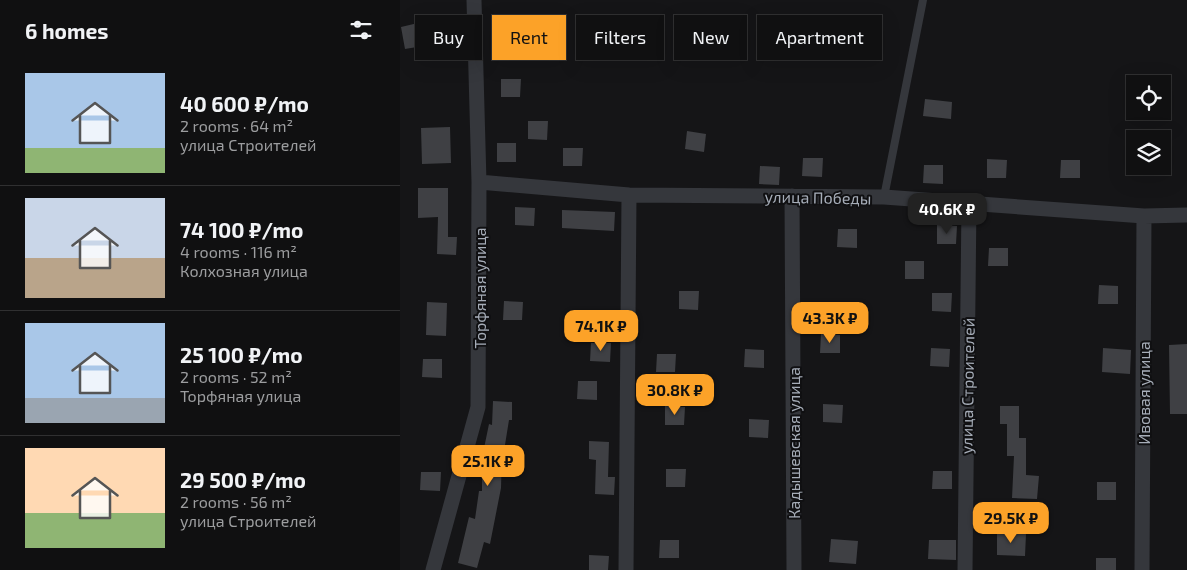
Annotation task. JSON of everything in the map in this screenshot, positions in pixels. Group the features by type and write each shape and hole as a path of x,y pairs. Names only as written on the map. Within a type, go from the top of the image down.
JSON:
{"street":[{"name":"Торфяная улица","path":"433,570 478,407 479,182 474,0"},
{"name":"улица Победы","path":"479,182 629,195 884,197 1144,216 1187,215"},
{"path":"626,570 629,195"},
{"name":"Кадышевская улица","path":"792,196 794,570"},
{"name":"улица Строителей","path":"965,570 969,202"},
{"name":"Ивовая улица","path":"1142,570 1144,216"}],"lane":[{"path":"884,197 923,0"}],"building":[{"path":"415,24 415,47 405,49 401,27"},
{"path":"501,79 521,79 520,97 501,97"},
{"path":"925,99 952,102 951,119 923,116"},
{"path":"528,121 548,121 547,140 528,139"},
{"path":"450,127 451,163 422,164 421,128"},
{"path":"687,131 706,134 704,152 685,149"},
{"path":"497,143 516,143 516,162 497,162"},
{"path":"563,148 583,148 582,166 563,166"},
{"path":"803,158 823,158 822,177 802,176"},
{"path":"987,159 1007,160 1006,178 987,178"},
{"path":"1061,160 1080,160 1080,178 1060,178"},
{"path":"924,165 943,165 943,184 923,183"},
{"path":"760,166 780,167 779,185 759,184"},
{"path":"418,188 448,188 448,237 457,237 456,255 437,254 438,217 418,218"},
{"path":"515,207 535,208 534,226 515,225"},
{"path":"562,210 615,212 614,231 562,228"},
{"path":"937,225 957,226 956,244 937,244"},
{"path":"838,229 857,229 857,248 837,247"},
{"path":"989,248 1008,248 1008,266 988,266"},
{"path":"905,261 924,261 924,279 905,279"},
{"path":"1099,285 1118,286 1118,304 1098,304"},
{"path":"679,291 699,291 698,310 679,309"},
{"path":"932,293 952,293 951,312 932,311"},
{"path":"504,301 523,302 522,320 503,320"},
{"path":"427,302 447,303 446,336 426,335"},
{"path":"821,334 840,335 840,353 820,353"},
{"path":"591,343 611,343 610,362 590,361"},
{"path":"1187,344 1187,414 1170,414 1169,345"},
{"path":"931,348 950,349 949,367 930,366"},
{"path":"1103,348 1131,350 1130,374 1102,372"},
{"path":"745,349 764,350 764,368 744,367"},
{"path":"657,354 676,354 675,372 656,372"},
{"path":"423,359 442,359 442,378 422,377"},
{"path":"578,381 597,381 597,400 577,399"},
{"path":"493,401 512,402 512,420 509,420 504,451 502,451 501,488 490,544 484,542 477,568 458,563 469,517 475,519 479,491 482,491 482,458 489,424 492,425"},
{"path":"823,404 843,405 842,423 823,422"},
{"path":"665,406 685,407 684,425 665,425"},
{"path":"1000,406 1019,406 1019,438 1026,438 1026,475 1039,476 1037,499 1012,498 1014,456 1007,456 1007,424 1000,424"},
{"path":"749,419 769,420 768,438 749,437"},
{"path":"589,441 609,442 608,477 615,477 614,495 595,494 596,460 589,459"},
{"path":"666,469 686,469 685,487 666,487"},
{"path":"933,471 952,471 952,489 932,489"},
{"path":"421,472 441,472 440,491 420,490"},
{"path":"1097,482 1116,482 1116,500 1097,500"},
{"path":"997,533 1026,534 1025,556 997,555"},
{"path":"831,539 858,541 856,564 829,562"},
{"path":"660,540 679,540 679,558 659,558"},
{"path":"929,540 956,540 956,560 928,559"},
{"path":"589,555 609,556 608,570 589,570"},
{"path":"1096,558 1116,558 1116,570 1096,570"}]}
